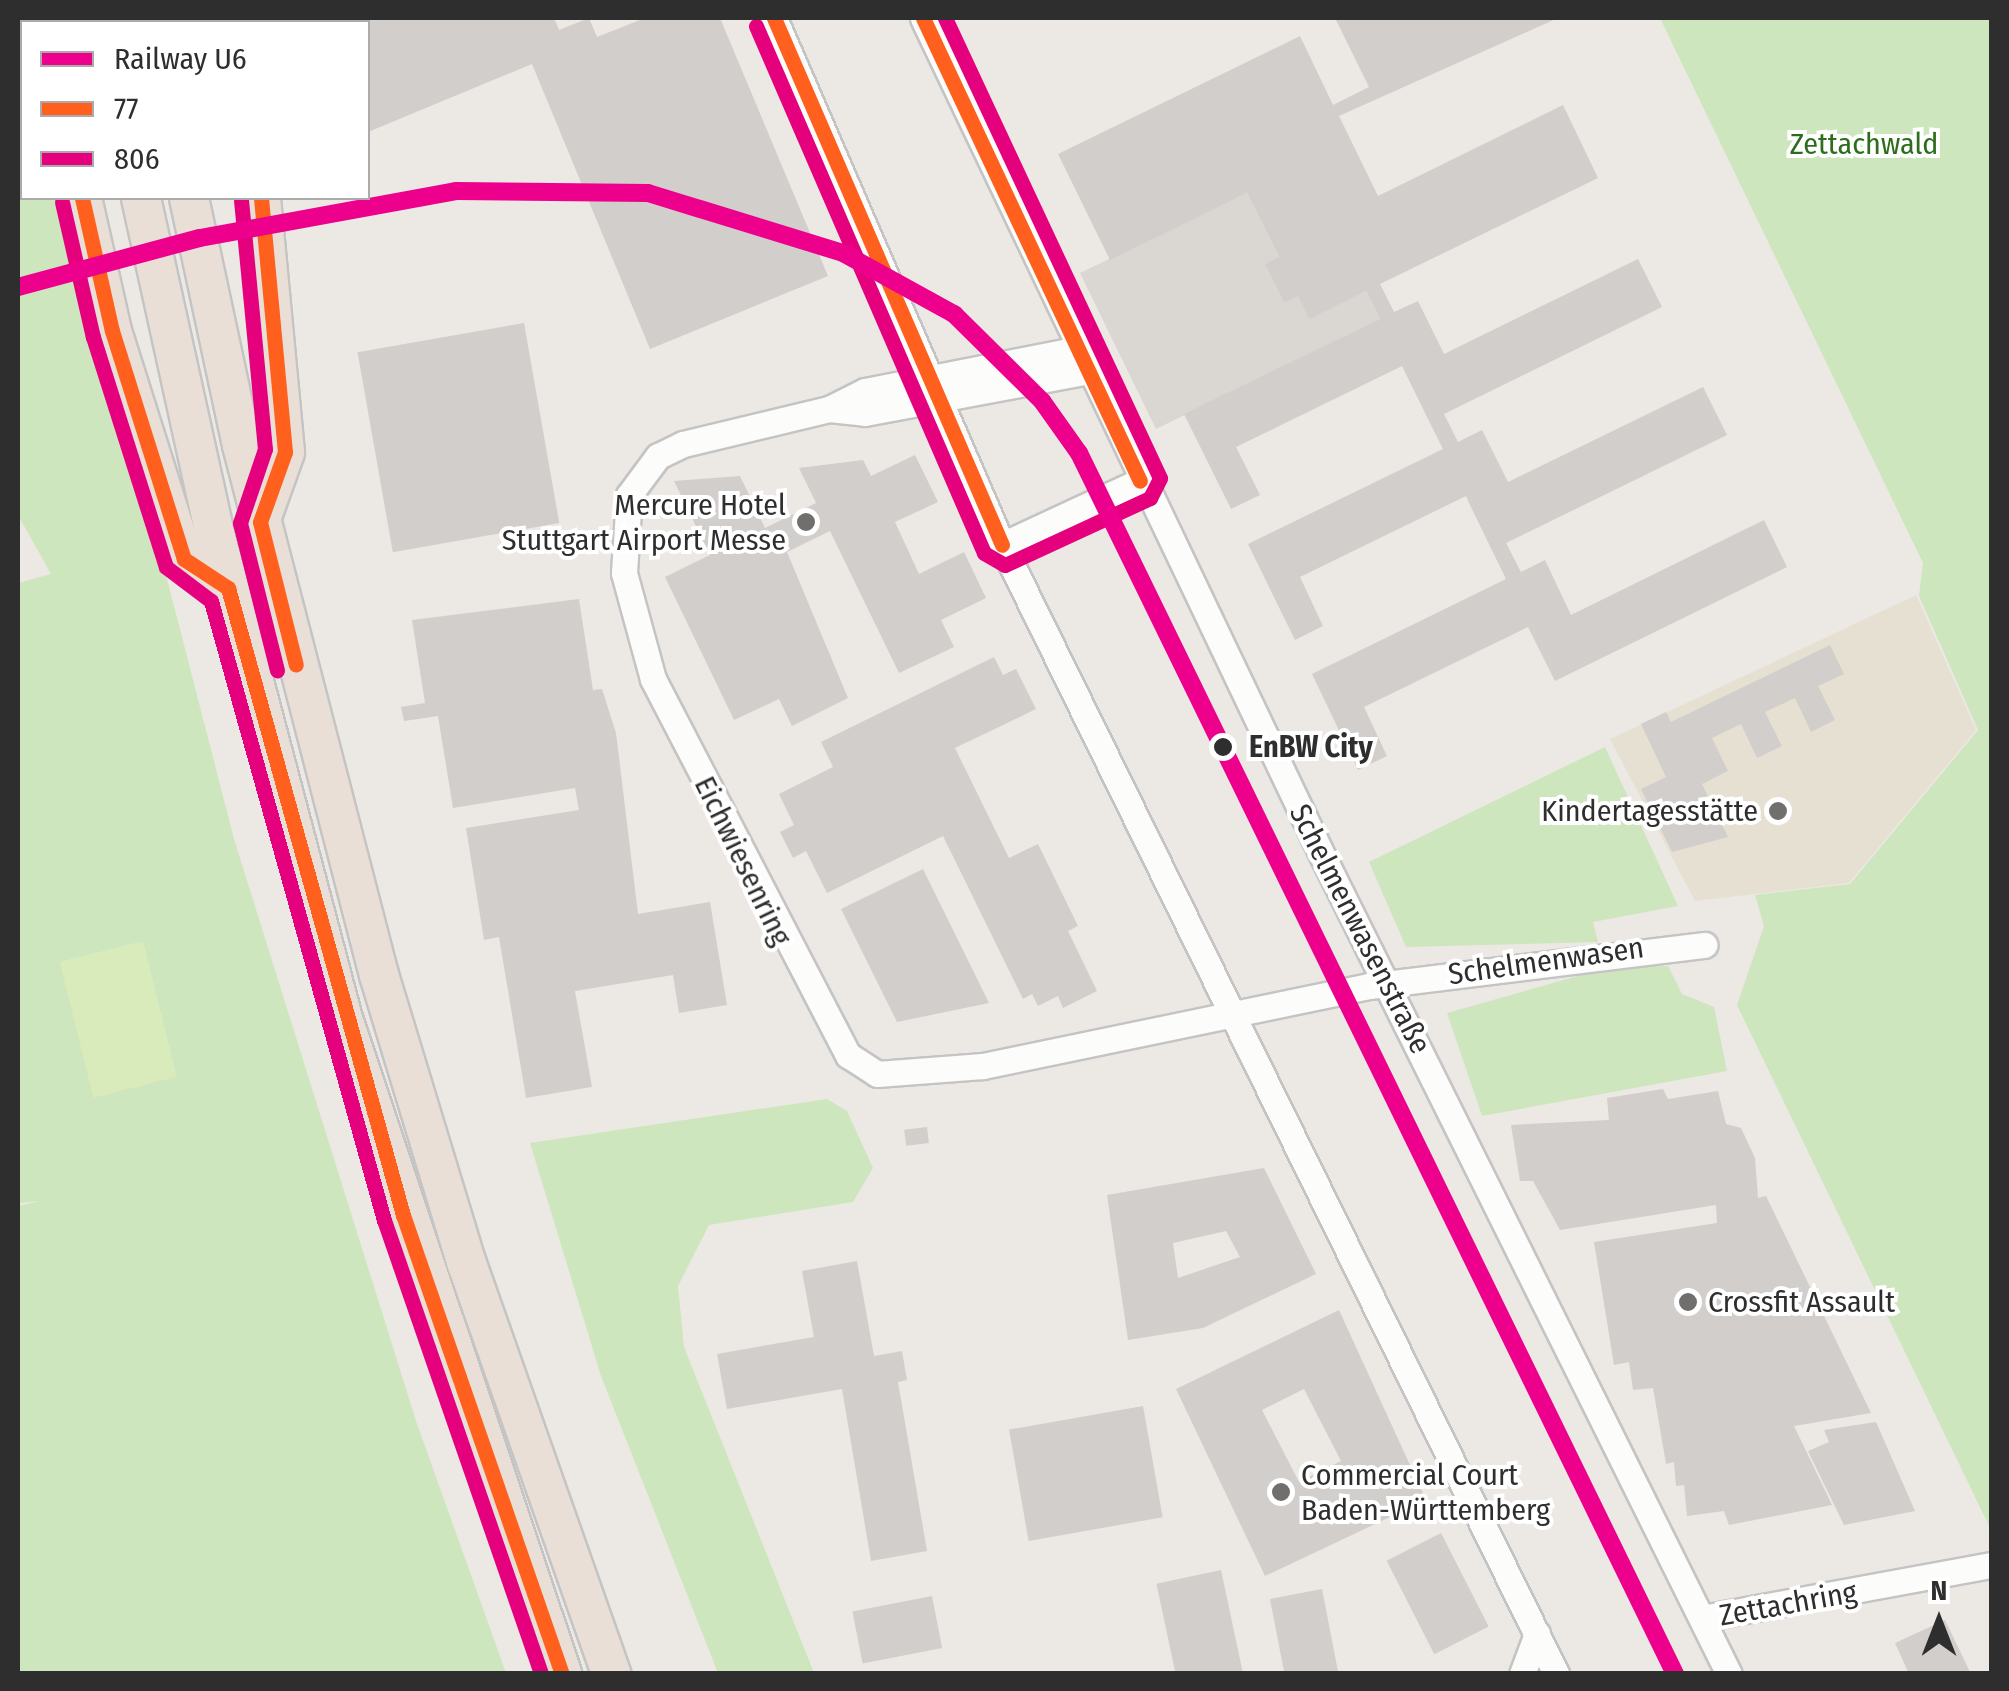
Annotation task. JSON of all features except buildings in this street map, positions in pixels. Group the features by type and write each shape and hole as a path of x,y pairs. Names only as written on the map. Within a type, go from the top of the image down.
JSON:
{"highway":[{"path":"82,200 112,331 184,559 228,588"},
{"path":"142,200 228,588 392,1180 562,1674"},
{"path":"190,200 260,522 422,1118 611,1674"},
{"path":"260,522 285,452 261,200"},
{"path":"543,1625 544,1674"}],"street":[{"path":"774,18 926,379 1002,545 1556,1674"},
{"name":"Schelmenwasenstraße","path":"923,18 1140,480 1729,1674"},
{"name":"Eichwiesenring","path":"1084,360 926,379 658,456 629,495 620,526 653,679 826,1027 877,1074 983,1066 1234,1011 1388,984"},
{"name":"Eichwiesenring","path":"829,409 937,402 1084,360"},
{"path":"1002,545 1140,480"},
{"name":"Schelmenwasen","path":"1388,984 1705,945"},
{"name":"Zettachring","path":"1702,1618 1992,1565"},
{"path":"1522,1674 1537,1634"}],"shaded area":[{"path":"1247,193 1309,318 1366,291 1380,319 1156,429 1080,273"},
{"name":"Kindertagesstätte","path":"1916,595 1976,730 1849,883 1695,901 1610,739"}],"green space":[{"path":"18,18 20,200 70,200 234,839 416,1421 506,1673 18,1673 18,1206 40,1201 18,1203 18,583 51,574 18,515"},
{"name":"Zettachwald","path":"1660,18 1991,18 1991,1530 1737,1005 1764,926 1755,895 1850,884 1978,730 1919,596 1923,563"},
{"path":"1605,747 1678,906 1593,922 1598,942 1406,947 1369,862"},
{"path":"143,941 177,1077 93,1098 60,962"},
{"path":"1613,966 1668,966 1682,994 1714,1007 1727,1071 1482,1116 1447,1013"},
{"path":"827,1099 847,1111 873,1168 853,1202 709,1225 678,1286 684,1347 814,1673 718,1673 601,1376 530,1143"}],"rail line":[{"name":"U6","path":"18,287 200,238 456,191 648,193 843,253 954,314 1042,401 1079,453 1675,1674"}],"transit line":[{"name":"77","path":"774,18 1002,545"},
{"name":"77","path":"923,18 1140,481"},
{"name":"806","path":"756,26 984,553 1005,565 1150,498 1160,478 945,18"},
{"name":"77","path":"82,200 112,331 184,559 228,588 403,1215 562,1674"},
{"name":"806","path":"241,200 265,449 240,523 277,670"},
{"name":"77","path":"261,200 285,452 260,522 296,665"},
{"name":"806","path":"62,202 93,337 166,567 211,601 384,1220 541,1674"}],"place":[{"name":"Mercure Hotel Stuttgart Airport Messe","path":"806,522"},
{"name":"EnBW City","path":"1223,747"},
{"name":"Kindertagesstätte","path":"1778,811"},
{"name":"Crossfit Assault","path":"1688,1302"},
{"name":"Commercial Court Baden-Württemberg","path":"1281,1492"}]}
